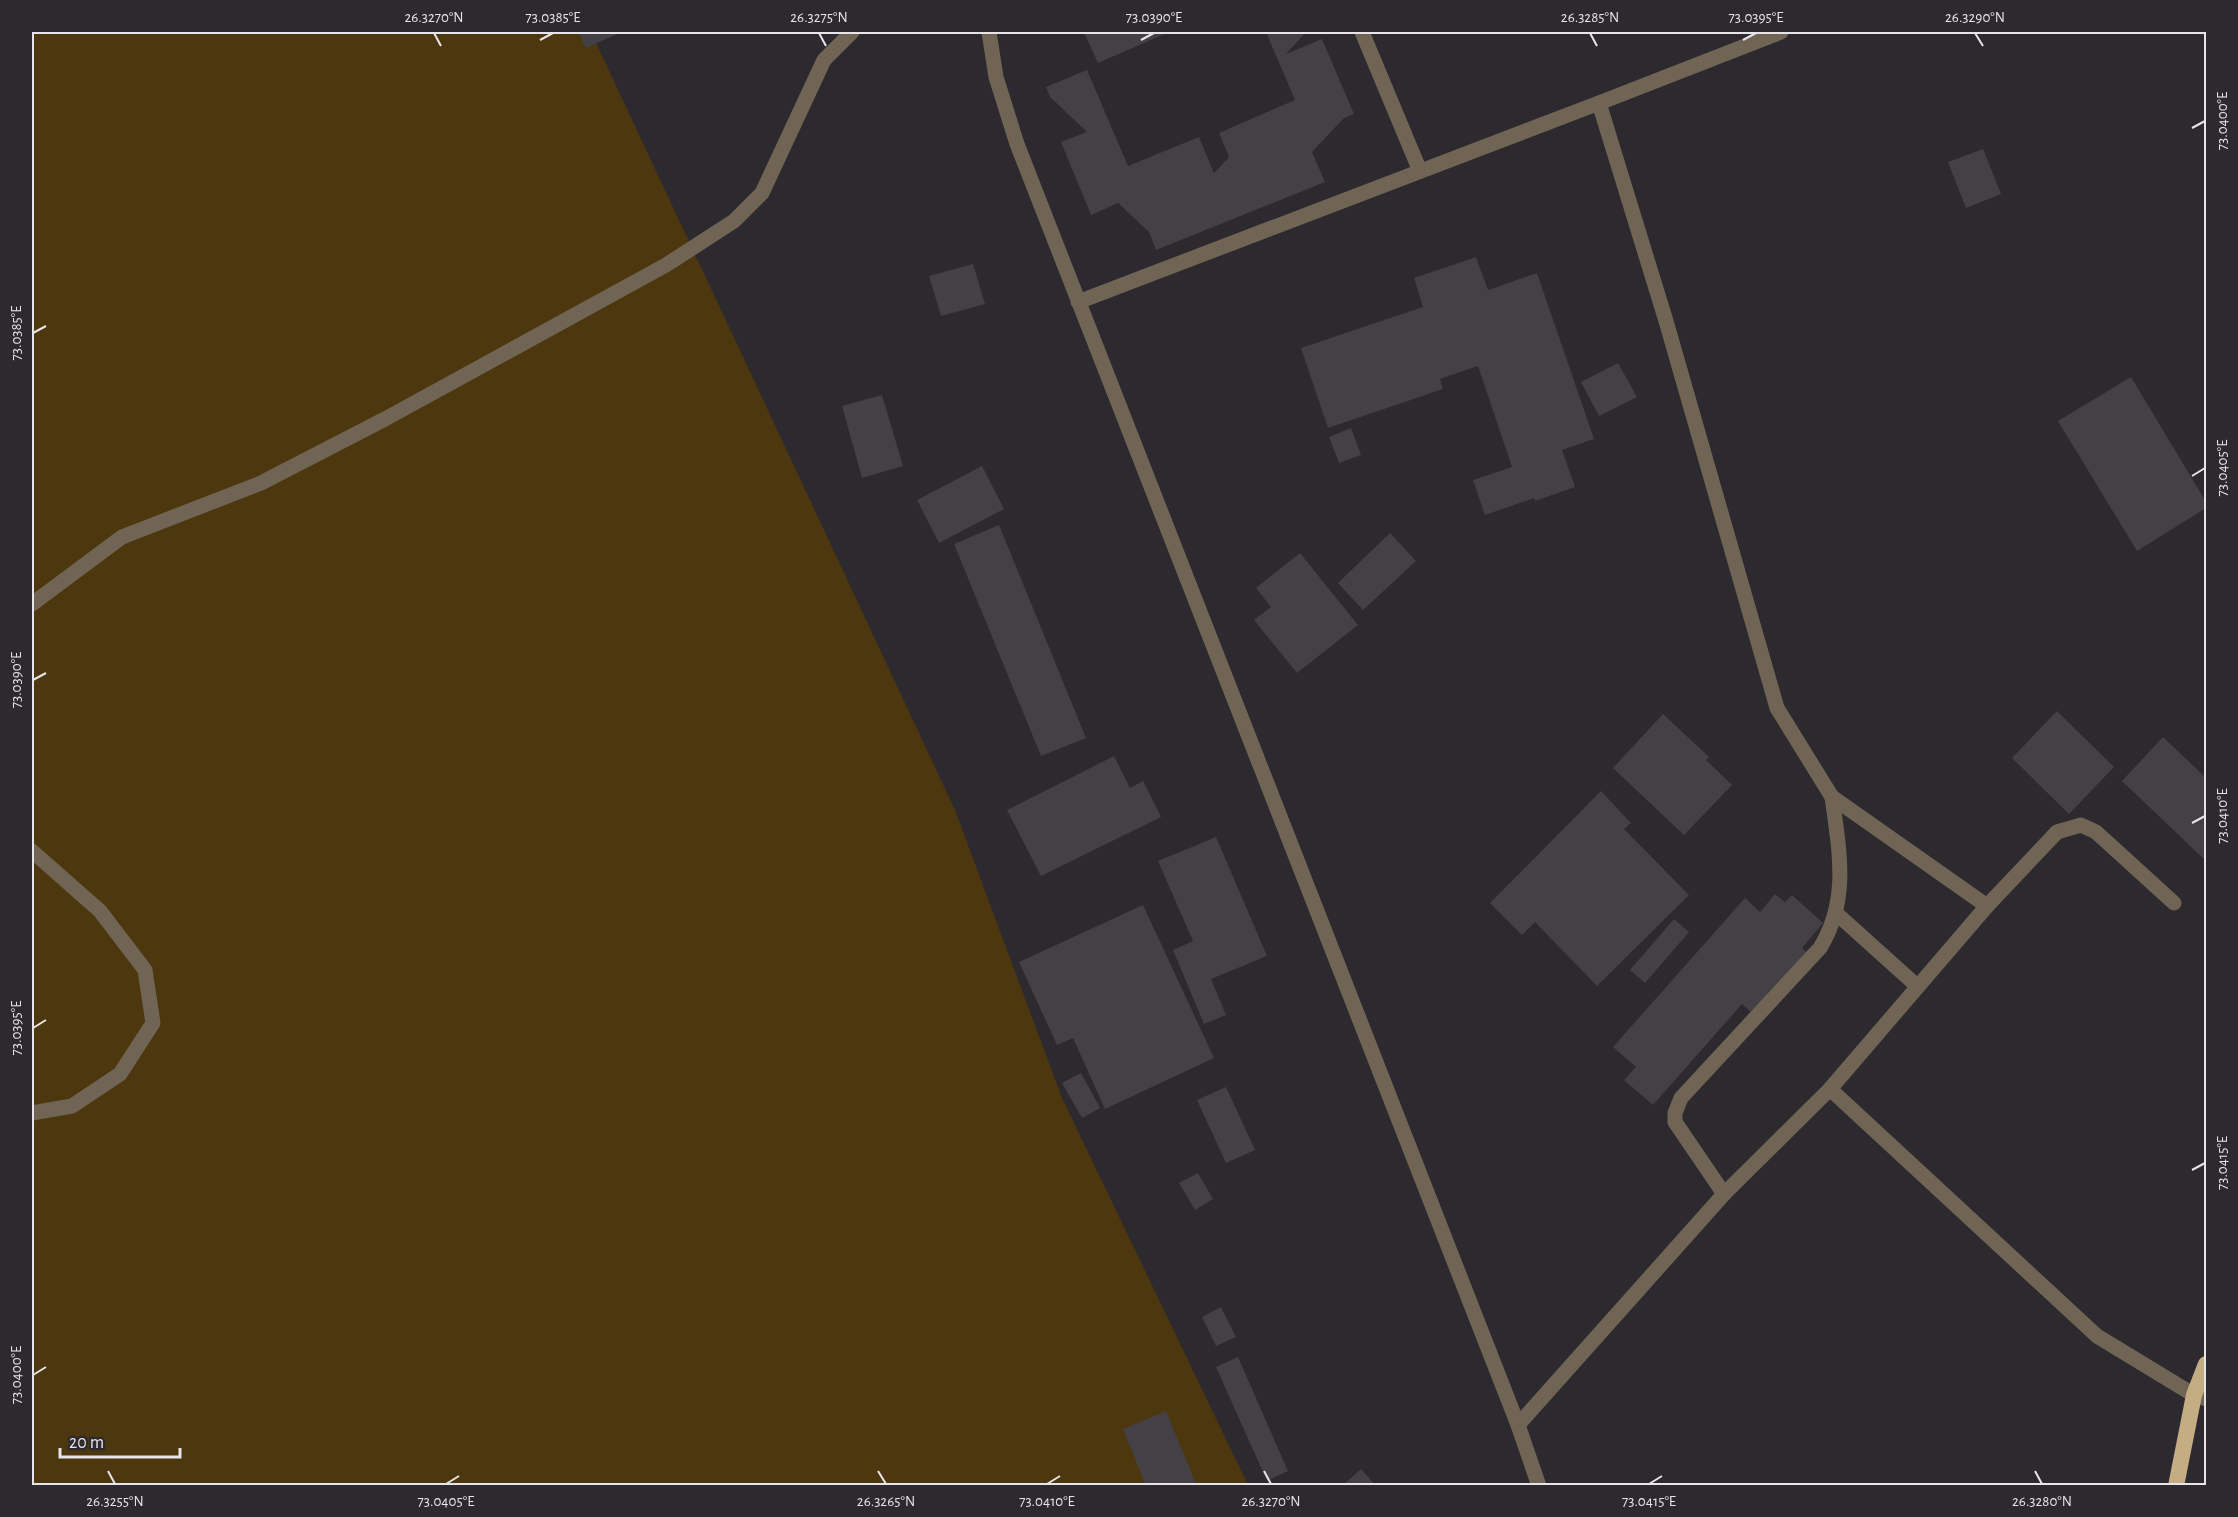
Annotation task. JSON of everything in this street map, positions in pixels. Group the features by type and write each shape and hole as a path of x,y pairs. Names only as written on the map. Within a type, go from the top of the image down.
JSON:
{"highway":[{"path":"2176,1485 2200,1397 2206,1364"}],"lane":[{"path":"32,604 123,537 261,483 375,425 666,265 734,221 762,193 824,60 852,32"},
{"path":"989,32 996,77 1017,144 1518,1425 1539,1485"},
{"path":"1362,32 1420,171"},
{"path":"1078,302 1599,104 1781,32"},
{"path":"1599,104 1666,321 1777,708 1832,796 1987,906"},
{"path":"1724,1194 1675,1122 1675,1113 1681,1098 1820,948 1831,931 1836,914 1841,865 1832,796"},
{"path":"1518,1425 1724,1194 1830,1089 1987,906 2057,832 2081,825 2096,832 2174,903"},
{"path":"32,851 100,911 145,970 153,1023 120,1074 72,1106 32,1113"},
{"path":"1836,914 1917,986"},
{"path":"1830,1089 2097,1336 2200,1397"}],"shaded area":[{"path":"32,32 591,32 955,810 1062,1098 1248,1485 32,1485"}],"building":[{"path":"578,32 622,32 586,48"},
{"path":"1084,32 1169,32 1098,63"},
{"path":"1266,32 1306,32 1286,54 1322,39 1354,114 1344,118 1312,152 1325,182 1156,250 1149,232 1118,203 1091,215 1061,142 1087,132 1050,97 1046,87 1087,70 1128,166 1199,137 1214,173 1229,157 1219,133 1295,100"},
{"path":"1983,149 2001,194 1966,208 1948,162"},
{"path":"1476,257 1488,290 1537,273 1594,439 1562,450 1575,487 1485,515 1473,480 1512,467 1478,366 1440,379 1443,389 1328,428 1301,348 1423,307 1414,278"},
{"path":"973,264 985,304 941,316 929,276"},
{"path":"1618,363 1637,397 1599,416 1581,382"},
{"path":"2131,377 2206,502 2206,508 2137,551 2058,421"},
{"path":"882,395 903,466 862,478 842,406"},
{"path":"1351,428 1361,455 1339,463 1329,437"},
{"path":"982,466 1004,509 939,543 917,500"},
{"path":"999,525 1086,738 1041,756 954,544"},
{"path":"1390,533 1416,561 1363,610 1338,583"},
{"path":"1300,553 1358,625 1297,673 1254,620 1271,607 1256,588"},
{"path":"2057,711 2114,767 2069,814 2012,758"},
{"path":"1663,714 1709,757 1706,760 1732,785 1684,835 1613,768"},
{"path":"2163,737 2206,778 2206,861 2122,781"},
{"path":"1114,756 1130,788 1143,781 1161,817 1041,876 1007,810"},
{"path":"1601,791 1631,823 1624,829 1689,895 1597,986 1535,922 1522,935 1490,903"},
{"path":"1216,837 1267,956 1211,979 1226,1015 1204,1024 1173,950 1193,941 1158,861"},
{"path":"1775,894 1785,902 1792,895 1823,923 1802,948 1810,956 1756,1017 1742,1004 1653,1105 1624,1080 1636,1067 1613,1047 1745,898 1760,912"},
{"path":"1143,905 1214,1058 1105,1109 1073,1038 1057,1045 1019,962"},
{"path":"1674,919 1689,932 1645,983 1630,970"},
{"path":"1081,1073 1100,1108 1082,1118 1062,1083"},
{"path":"1226,1087 1255,1150 1226,1163 1197,1100"},
{"path":"1198,1173 1213,1199 1195,1210 1179,1183"},
{"path":"1221,1307 1236,1337 1216,1346 1202,1317"},
{"path":"1238,1357 1288,1471 1267,1481 1216,1367"},
{"path":"1166,1411 1197,1486 1146,1486 1123,1429"},
{"path":"1361,1469 1376,1486 1342,1486"}]}
